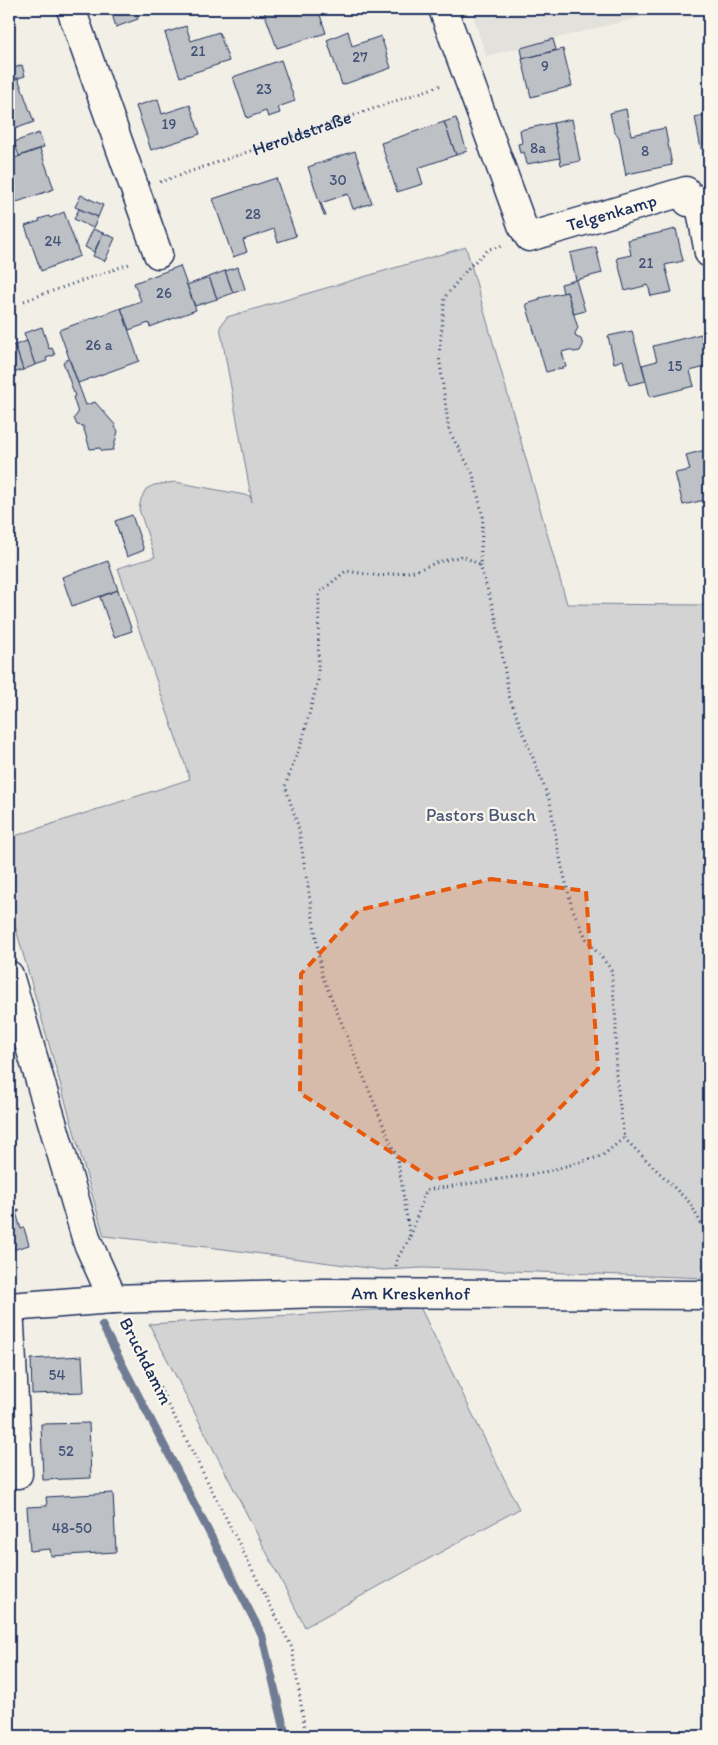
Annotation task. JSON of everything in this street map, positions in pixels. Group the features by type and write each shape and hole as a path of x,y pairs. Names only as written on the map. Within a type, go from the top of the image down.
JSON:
{"street":[{"path":"71,9 158,254"},
{"path":"443,9 525,231"},
{"name":"Telgenkamp","path":"525,231 698,197 709,253"},
{"name":"Bruchdamm","path":"9,975 87,1240 114,1299"},
{"name":"Am Kreskenhof","path":"9,1307 114,1299 323,1293 709,1295"},
{"path":"9,1307 18,1474"}],"path":[{"name":"Heroldstraße","path":"136,190 469,76"},
{"path":"525,231 518,242 489,249 469,267 445,297 439,356 449,430 473,474 483,517 480,565 496,618 509,696 550,802 559,854 572,908 587,940 611,969 616,1022 616,1076 624,1138 690,1203 709,1238"},
{"path":"24,301 158,254"},
{"path":"480,565 463,556 438,562 415,571 380,576 346,572 319,593 318,680 304,738 286,786 298,825 322,975 398,1161 410,1238 426,1190 541,1173 602,1156 624,1138"},
{"name":"Bruchdamm","path":"114,1299 292,1648 306,1736"}],"highlighted area":[{"path":"491,879 586,891 598,1069 512,1157 434,1180 300,1093 301,974 359,910"}],"shaded area":[{"path":"471,9 672,9 486,56"}],"green space":[{"name":"Pastors Busch","path":"466,247 567,604 709,605 709,1278 423,1268 383,1270 216,1248 104,1236 9,905 9,838 190,779 118,568 155,557 139,509 146,489 154,485 175,482 250,496 252,502 220,327 227,317"},
{"path":"420,1307 519,1509 305,1627 149,1324"}],"building":[{"path":"135,9 138,19 116,27 112,14"},
{"path":"263,9 318,9 326,33 277,48"},
{"path":"370,9 387,9 372,14"},
{"path":"186,26 191,41 219,32 229,61 180,77 165,33"},
{"path":"348,31 352,46 381,36 391,68 342,85 327,40"},
{"path":"553,39 556,50 523,59 521,48"},
{"path":"563,49 572,86 531,97 522,59"},
{"path":"281,60 295,101 278,107 280,113 268,117 266,111 247,118 233,77"},
{"path":"22,65 25,76 9,81 9,70"},
{"path":"18,78 34,122 9,131 9,82"},
{"path":"158,99 162,114 190,105 200,134 151,150 136,106"},
{"path":"626,109 631,135 665,128 672,165 627,174 626,176 619,137 614,131 610,113"},
{"path":"709,114 709,147 701,149 695,117"},
{"path":"456,118 467,151 456,155 444,122"},
{"path":"572,119 580,161 561,165 553,123"},
{"path":"444,122 456,155 418,168 423,184 397,192 381,143"},
{"path":"553,123 560,158 527,164 524,152 520,153 518,144 522,143 520,130"},
{"path":"39,133 44,147 19,156 14,142"},
{"path":"40,149 54,189 17,202 9,180 9,160"},
{"path":"355,151 372,203 353,209 348,194 321,203 326,216 324,216 308,167"},
{"path":"276,178 296,236 278,242 274,229 243,240 247,252 233,257 213,199"},
{"path":"81,195 103,205 98,217 75,207"},
{"path":"79,209 98,217 93,228 74,219"},
{"path":"64,212 80,256 41,271 25,226 40,221 39,219 49,216 50,218"},
{"path":"93,229 103,233 94,252 85,247"},
{"path":"676,229 683,261 665,265 672,292 651,296 648,285 625,291 617,258 631,255 628,240"},
{"path":"103,233 115,238 105,261 93,256"},
{"path":"596,247 602,273 576,280 570,253"},
{"path":"180,266 196,310 150,327 149,323 129,330 121,308 141,301 134,283"},
{"path":"238,267 245,289 233,293 225,271"},
{"path":"225,271 233,293 217,299 209,277"},
{"path":"209,277 217,299 195,306 187,285"},
{"path":"576,280 585,311 574,314 567,292 563,293 561,284"},
{"path":"567,292 578,328 575,333 576,337 581,339 583,345 580,351 574,352 569,350 562,352 566,367 546,372 526,304 540,300 539,298"},
{"path":"121,308 139,361 78,383 59,330"},
{"path":"42,327 49,349 52,348 55,355 46,358 47,361 35,365 24,333"},
{"path":"632,331 646,381 629,385 623,360 614,363 608,336"},
{"path":"701,334 709,366 690,371 694,386 650,397 642,365 657,361 653,346"},
{"path":"27,341 35,365 23,370 15,345"},
{"path":"15,345 23,370 9,374 9,347"},
{"path":"69,359 86,405 95,402 116,426 118,431 113,450 90,449 83,426 77,425 74,418 78,413 73,397 75,396 63,362"},
{"path":"709,449 709,499 683,505 675,473 690,470 686,455"},
{"path":"132,515 144,550 127,557 115,521"},
{"path":"108,561 118,590 72,606 62,577"},
{"path":"118,590 132,631 114,637 100,597"},
{"path":"19,1210 19,1212 16,1212 21,1229 24,1228 29,1245 9,1251 9,1213"},
{"path":"82,1356 84,1392 32,1394 31,1359"},
{"path":"89,1423 91,1478 43,1480 41,1424"},
{"path":"113,1493 116,1552 51,1556 50,1549 30,1551 27,1507 47,1506 46,1497"}],"waterway":[{"path":"102,1325 262,1635 286,1736"}]}
